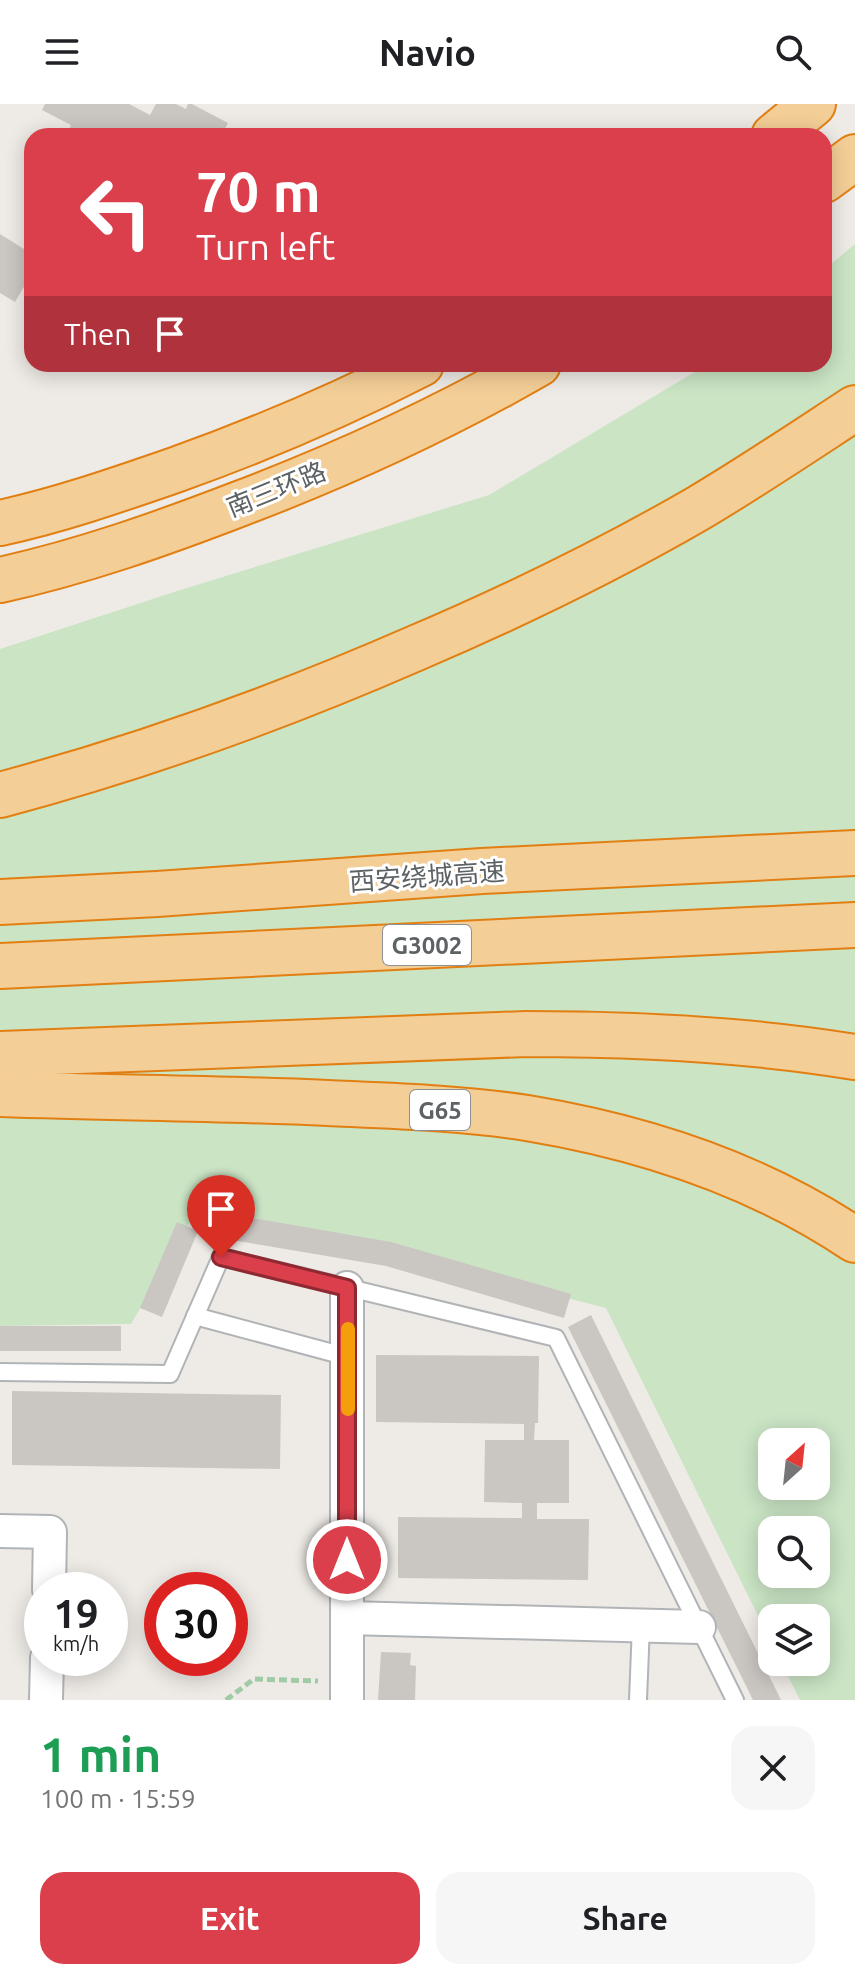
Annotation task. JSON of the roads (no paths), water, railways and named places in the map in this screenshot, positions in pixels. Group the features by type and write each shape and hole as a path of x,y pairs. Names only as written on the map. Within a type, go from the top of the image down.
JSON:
{"highway":[{"path":"784,128 813,104"},
{"path":"832,174 855,157"},
{"name":"南三环路","path":"0,523 119,490 211,457 318,415 405,372"},
{"name":"南三环路","path":"0,580 123,546 308,478 409,432 523,372"},
{"path":"0,795 143,754 243,719 477,622 697,509 855,408"},
{"name":"西安绕城高速","path":"0,902 482,871 855,853"},
{"name":"G3002","path":"0,966 855,925"},
{"path":"0,1054 608,1034 753,1043 855,1057"},
{"name":"G65","path":"0,1094 262,1100 525,1118 647,1145 712,1167 776,1195 855,1240"}],"street":[{"path":"347,1288 347,1691"},
{"path":"0,1531 50,1532 49,1572"},
{"path":"347,1618 699,1627"},
{"path":"46,1700 47,1676"}],"lane":[{"path":"0,1372 170,1374 221,1257 556,1338 735,1700"},
{"path":"195,1316 348,1357"},
{"path":"638,1700 641,1625"}]}
